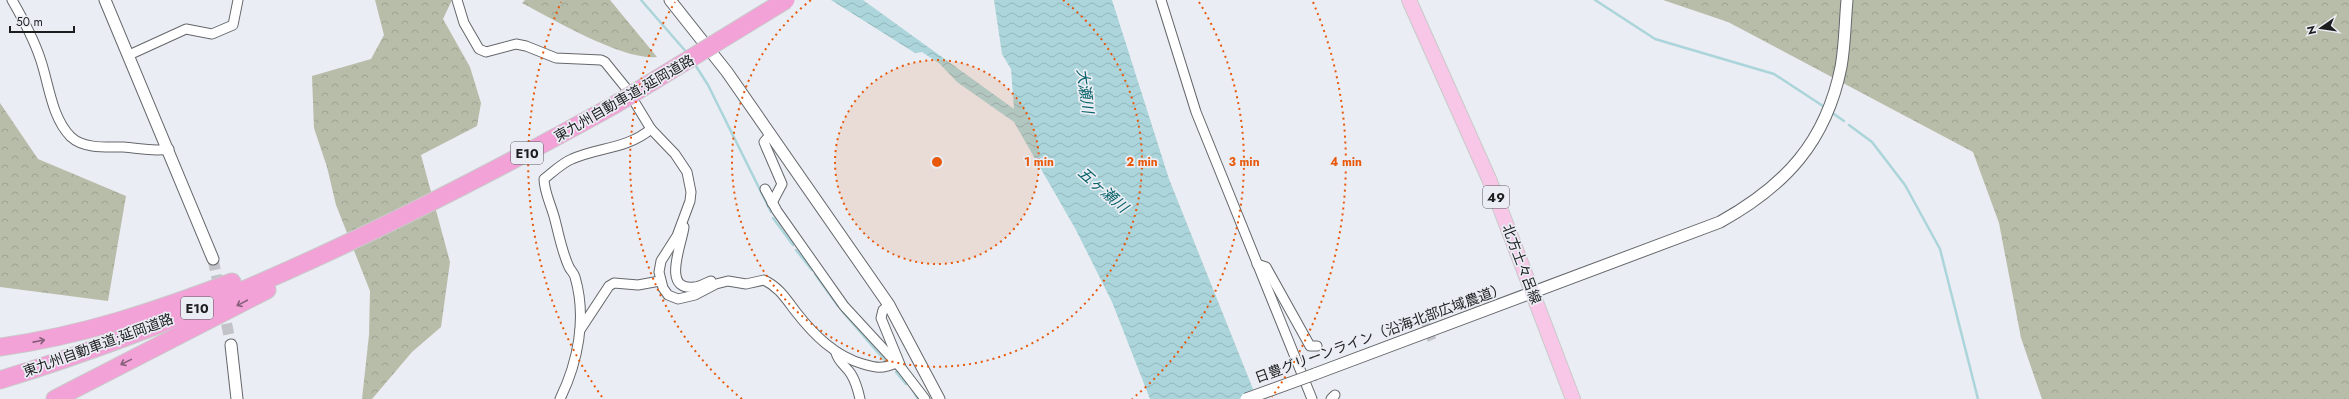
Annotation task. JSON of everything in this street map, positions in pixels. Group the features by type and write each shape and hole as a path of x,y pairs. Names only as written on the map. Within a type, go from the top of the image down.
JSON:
{"highway":[{"name":"東九州自動車道;延岡道路","path":"0,380 150,327 259,282 437,200 616,104 786,0"},
{"path":"46,399 87,381 190,331 437,200"},
{"name":"東九州自動車道;延岡道路","path":"0,370 140,322 371,231"},
{"path":"0,347 59,337 126,320 319,251"},
{"path":"55,399 87,381"}],"main road":[{"name":"北方土々呂線","path":"1409,0 1489,178 1573,399"}],"street":[{"path":"12,0 30,31 41,59 60,121 71,137 88,146 141,148 156,151 169,149"},
{"path":"105,0 169,149 213,259"},
{"path":"129,55 186,29 212,34 224,31 233,25 238,0"},
{"path":"457,0 464,23 479,49 486,52 516,44 526,46 556,58 600,60 604,62 626,88 650,129 675,154 687,172 691,192 675,267 674,275 676,281 681,285 693,288 710,282 728,281 746,284 764,280 771,283 780,291 809,328 836,353 849,360 882,369 899,366"},
{"path":"670,0 727,72 889,305 938,399"},
{"path":"1161,0 1196,112 1312,399"},
{"name":"日豊グリーンライン（沿海北部広域農道）","path":"1246,399 1720,222 1751,205 1786,175 1803,155 1825,121 1841,66 1847,0"},
{"path":"560,399 571,376 580,330 575,276 569,267 544,179 572,159 635,141 650,129"},
{"path":"770,135 764,142 782,184 772,203"},
{"path":"765,189 772,203 799,244 844,306 899,366 925,399"},
{"path":"687,210 677,236 661,261 659,272 660,281 668,295 678,299 695,296 716,284 728,281"},
{"path":"1257,264 1266,267 1310,346 1317,346"},
{"path":"580,330 609,286 614,283 638,285 660,281"},
{"path":"889,305 882,310 881,318 899,366"},
{"path":"230,345 237,399"},
{"path":"836,353 839,360 850,372 856,382 860,399"}],"green space":[{"path":"375,0 452,0 443,19 470,67 481,103 477,126 421,155 450,262 441,327 412,352 372,399 362,399 369,335 370,291 336,205 327,167 314,128 312,76 371,59 384,35"},
{"path":"525,0 610,0 657,57 643,57 626,53 589,38 522,3"},
{"path":"1663,0 2349,0 2349,399 2042,399 2021,338 1999,223 1973,152 1728,22"},
{"path":"0,103 38,159 126,196 108,301 0,287"}],"water":[{"path":"831,0 863,0 1014,109 1011,69 1002,54 994,0 1112,0 1169,179 1257,399 1150,399 1112,302 1076,230 1014,122 957,82 940,64 922,52 915,53"}],"waterway":[{"path":"641,0 688,54"},
{"path":"1595,0 1655,39 1774,74 1826,108"},
{"path":"694,63 708,85 771,212"},
{"path":"1831,112 1844,121"},
{"path":"1849,125 1872,142 1905,185 1940,249 1978,399"},
{"path":"773,218 793,245"},
{"path":"796,250 812,270"},
{"path":"815,274 838,306"},
{"path":"842,311 887,363"},
{"path":"896,372 906,384"},
{"path":"912,389 918,399"}],"tunnel":[{"path":"213,259 231,345"},
{"path":"1425,322 1432,340"}],"water label":[{"name":"大瀬川","path":"1085,91"},
{"name":"五ヶ瀬川","path":"1103,190"}]}
